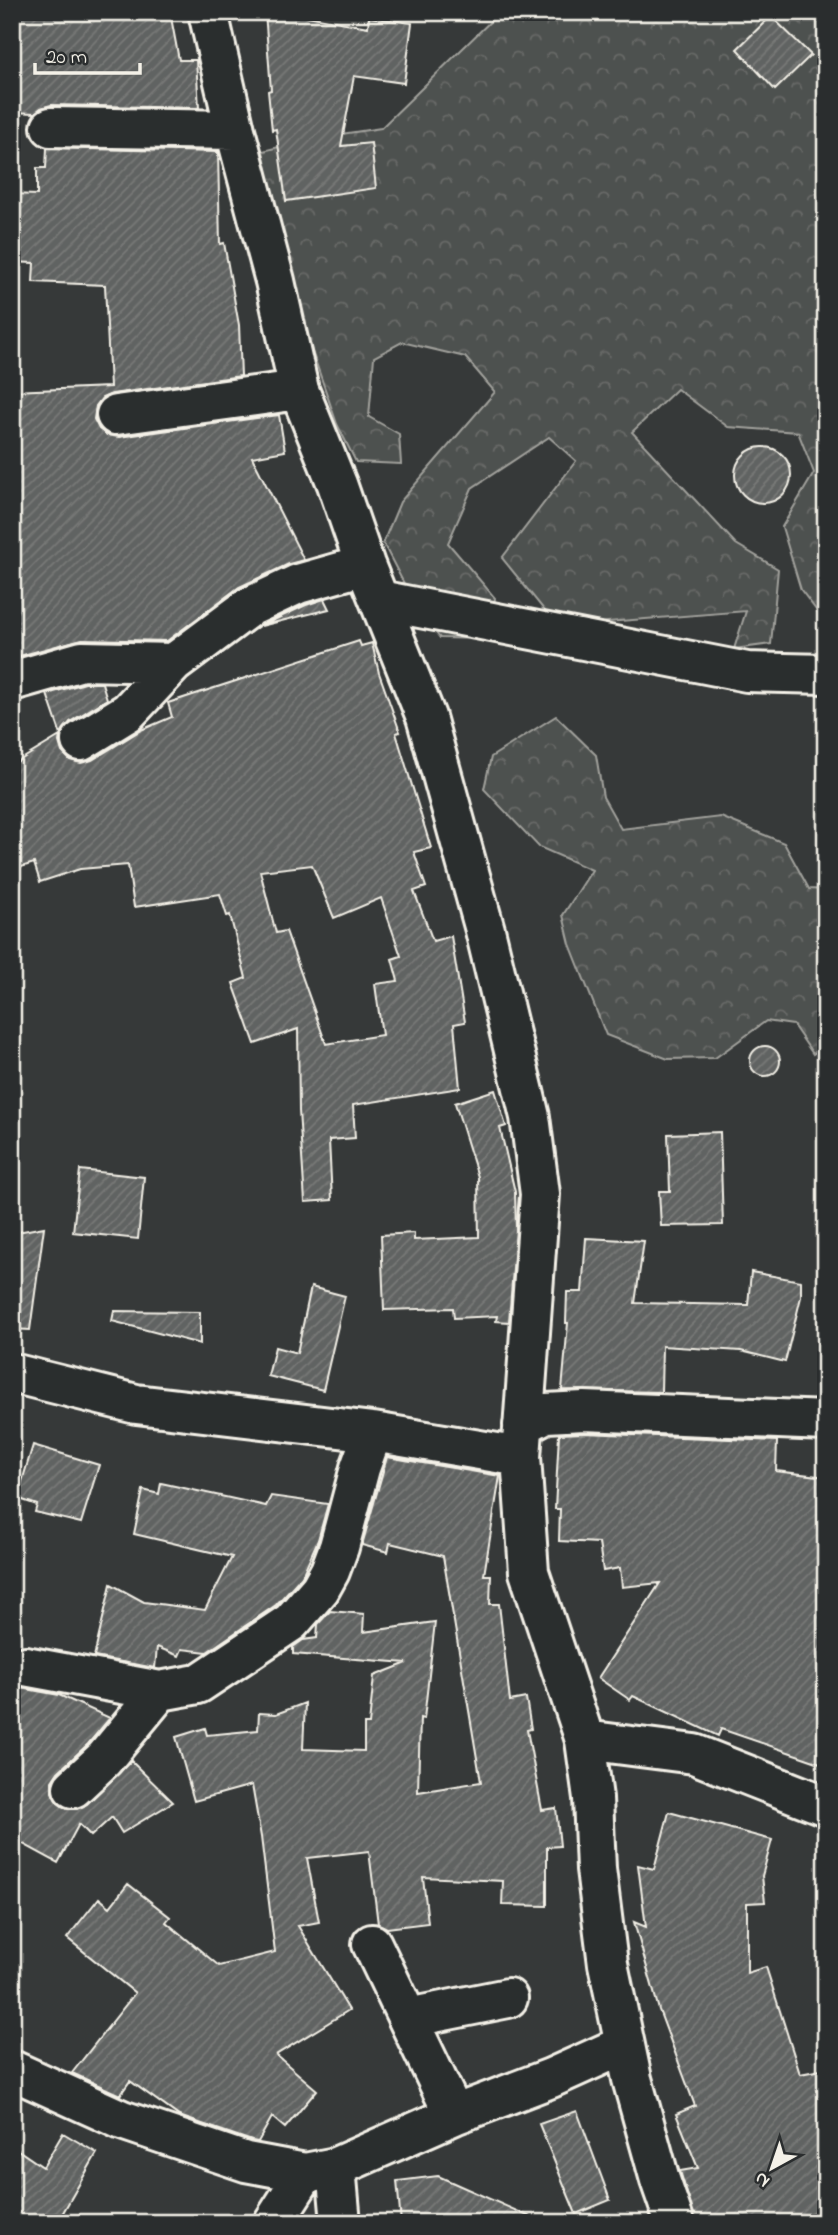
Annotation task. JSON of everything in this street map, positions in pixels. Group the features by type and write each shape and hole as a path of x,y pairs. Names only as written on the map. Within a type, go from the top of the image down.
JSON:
{"street":[{"path":"208,12 234,130 275,281 299,390 338,484 365,565 426,718 485,930 530,1117 540,1194 522,1441 529,1572 585,1740 593,1798 596,1869 608,1964 632,2080 675,2223"},
{"path":"51,127 234,130"},
{"path":"116,415 299,390"},
{"path":"81,741 128,712 174,663 249,607 298,584 365,565"},
{"path":"379,600 747,672 826,674"},
{"path":"12,681 82,661 174,663"},
{"path":"12,1373 136,1404 373,1432 522,1441"},
{"path":"522,1441 546,1413 584,1411 826,1421"},
{"path":"25,1666 160,1691 198,1684 290,1622 320,1589 339,1547 360,1468 373,1432"},
{"path":"72,1788 104,1759 160,1691"},
{"path":"585,1740 694,1754 826,1806"},
{"path":"372,1944 454,2115"},
{"path":"408,2018 508,1998"},
{"path":"273,2223 321,2170 551,2078 624,2045"},
{"path":"12,2070 122,2120 246,2162 321,2170"},
{"path":"321,2170 341,2223"}],"green space":[{"path":"500,12 826,12 826,623 801,590 782,527 814,473 798,432 728,427 677,389 632,432 736,544 778,569 771,644 734,649 746,611 557,626 502,558 576,461 549,437 472,488 448,543 495,598 489,639 440,638 417,609 383,543 400,502 495,392 465,357 402,342 374,357 369,417 399,434 401,464 356,462 337,424 292,293 263,151 315,138 381,128"},
{"path":"556,716 596,755 603,797 621,829 721,817 784,843 809,889 826,890 826,1044 813,1054 793,1025 766,1021 715,1058 668,1059 606,1035 570,944 563,915 592,870 539,847 484,789 491,757"}],"building":[{"path":"12,12 170,12 179,60 196,60 199,108 51,105 35,113 12,112"},
{"path":"265,12 307,12 307,16 368,27 369,17 412,23 404,83 354,76 341,146 371,143 376,188 286,201 276,129 272,130"},
{"path":"771,16 811,55 775,90 737,49"},
{"path":"47,148 218,152 220,244 224,243 239,325 241,376 112,394 102,398 96,406 94,419 99,429 107,435 119,437 279,415 285,451 252,457 304,560 239,587 167,641 82,639 12,658 12,391 110,387 105,285 33,282 34,263 12,262 12,194 37,195 37,168 46,168"},
{"path":"763,447 774,449 783,455 789,464 789,486 783,495 774,501 763,503 752,501 743,495 737,486 735,475 737,464 743,455 752,449"},
{"path":"324,599 329,609 261,626 306,605"},
{"path":"359,641 361,646 372,643 379,673 400,732 396,733 431,848 414,852 426,887 414,891 433,941 451,936 465,1022 454,1024 460,1088 353,1105 355,1138 329,1140 332,1200 305,1202 299,1111 298,1029 255,1044 233,983 246,978 230,915 227,916 220,894 134,907 128,865 80,869 40,882 34,863 12,870 12,765 60,736 62,752 70,760 81,763 92,760 141,730 172,717 168,703","holes":["312,865 334,918 381,898 401,956 392,959 398,981 375,984 382,1035 326,1044 286,931 276,933 260,871"]},
{"path":"85,683 102,683 107,699 70,722 61,735 47,694"},
{"path":"765,1046 776,1050 780,1061 776,1072 765,1076 754,1072 750,1061 754,1050"},
{"path":"495,1090 506,1126 500,1128 515,1192 516,1229 509,1322 496,1321 497,1316 454,1318 453,1308 384,1310 381,1235 414,1233 414,1240 479,1237 478,1177 455,1103"},
{"path":"720,1132 723,1225 661,1226 659,1191 670,1191 668,1134"},
{"path":"80,1170 144,1177 138,1239 73,1232"},
{"path":"44,1227 30,1330 12,1329 12,1233"},
{"path":"586,1238 644,1241 635,1303 748,1305 751,1272 801,1281 801,1297 785,1362 741,1351 662,1346 661,1392 562,1390 568,1323 567,1292 582,1292"},
{"path":"311,1287 345,1296 323,1390 268,1376 275,1347 297,1353"},
{"path":"114,1311 200,1312 200,1344 112,1321"},
{"path":"559,1434 777,1441 776,1471 826,1477 826,1765 721,1729 718,1736 633,1696 630,1700 598,1678 660,1583 622,1587 620,1568 603,1571 599,1543 559,1541 560,1509 555,1509"},
{"path":"33,1445 99,1465 81,1523 35,1512 37,1505 17,1498"},
{"path":"387,1457 500,1476 484,1575 491,1575 490,1604 499,1604 510,1701 526,1698 531,1729 527,1730 542,1810 556,1808 560,1846 547,1847 547,1906 502,1905 503,1881 423,1877 428,1923 387,1928 378,1924 369,1851 307,1858 319,1922 298,1926 349,2010 276,2055 317,2090 285,2128 272,2117 258,2142 252,2141 179,2116 130,2081 120,2095 72,2073 135,1993 67,1938 99,1898 110,1907 128,1884 170,1917 166,1922 219,1966 275,1952 252,1785 194,1801 176,1737 205,1728 207,1735 258,1730 259,1713 276,1714 305,1703 303,1749 364,1751 364,1724 369,1724 374,1676 407,1663 293,1654 293,1647 303,1640 317,1638 318,1624 330,1611 364,1614 363,1632 435,1622 424,1719 420,1718 418,1792 481,1782 443,1556 390,1543 388,1552 362,1545"},
{"path":"161,1483 266,1506 271,1496 328,1504 318,1540 302,1576 276,1605 207,1652 182,1649 179,1656 157,1647 155,1668 94,1657 111,1584 144,1602 205,1610 232,1557 134,1534 143,1490 159,1494"},
{"path":"12,1683 21,1688 59,1695 110,1718 52,1781 52,1792 58,1803 67,1809 77,1809 87,1804 131,1761 173,1802 122,1833 112,1817 91,1836 79,1824 58,1863 12,1838"},
{"path":"669,1812 772,1840 762,1876 765,1902 747,1903 747,1973 766,1967 800,2074 826,2069 826,2223 696,2223 680,2171 698,2168 676,2114 695,2106 659,2010 634,1922 646,1927 638,1865 654,1869"},
{"path":"577,2111 610,2200 576,2214 539,2124"},
{"path":"63,2133 97,2153 57,2223 30,2223 12,2213 12,2146 43,2167"},
{"path":"438,2176 544,2223 401,2223 397,2181"}]}
